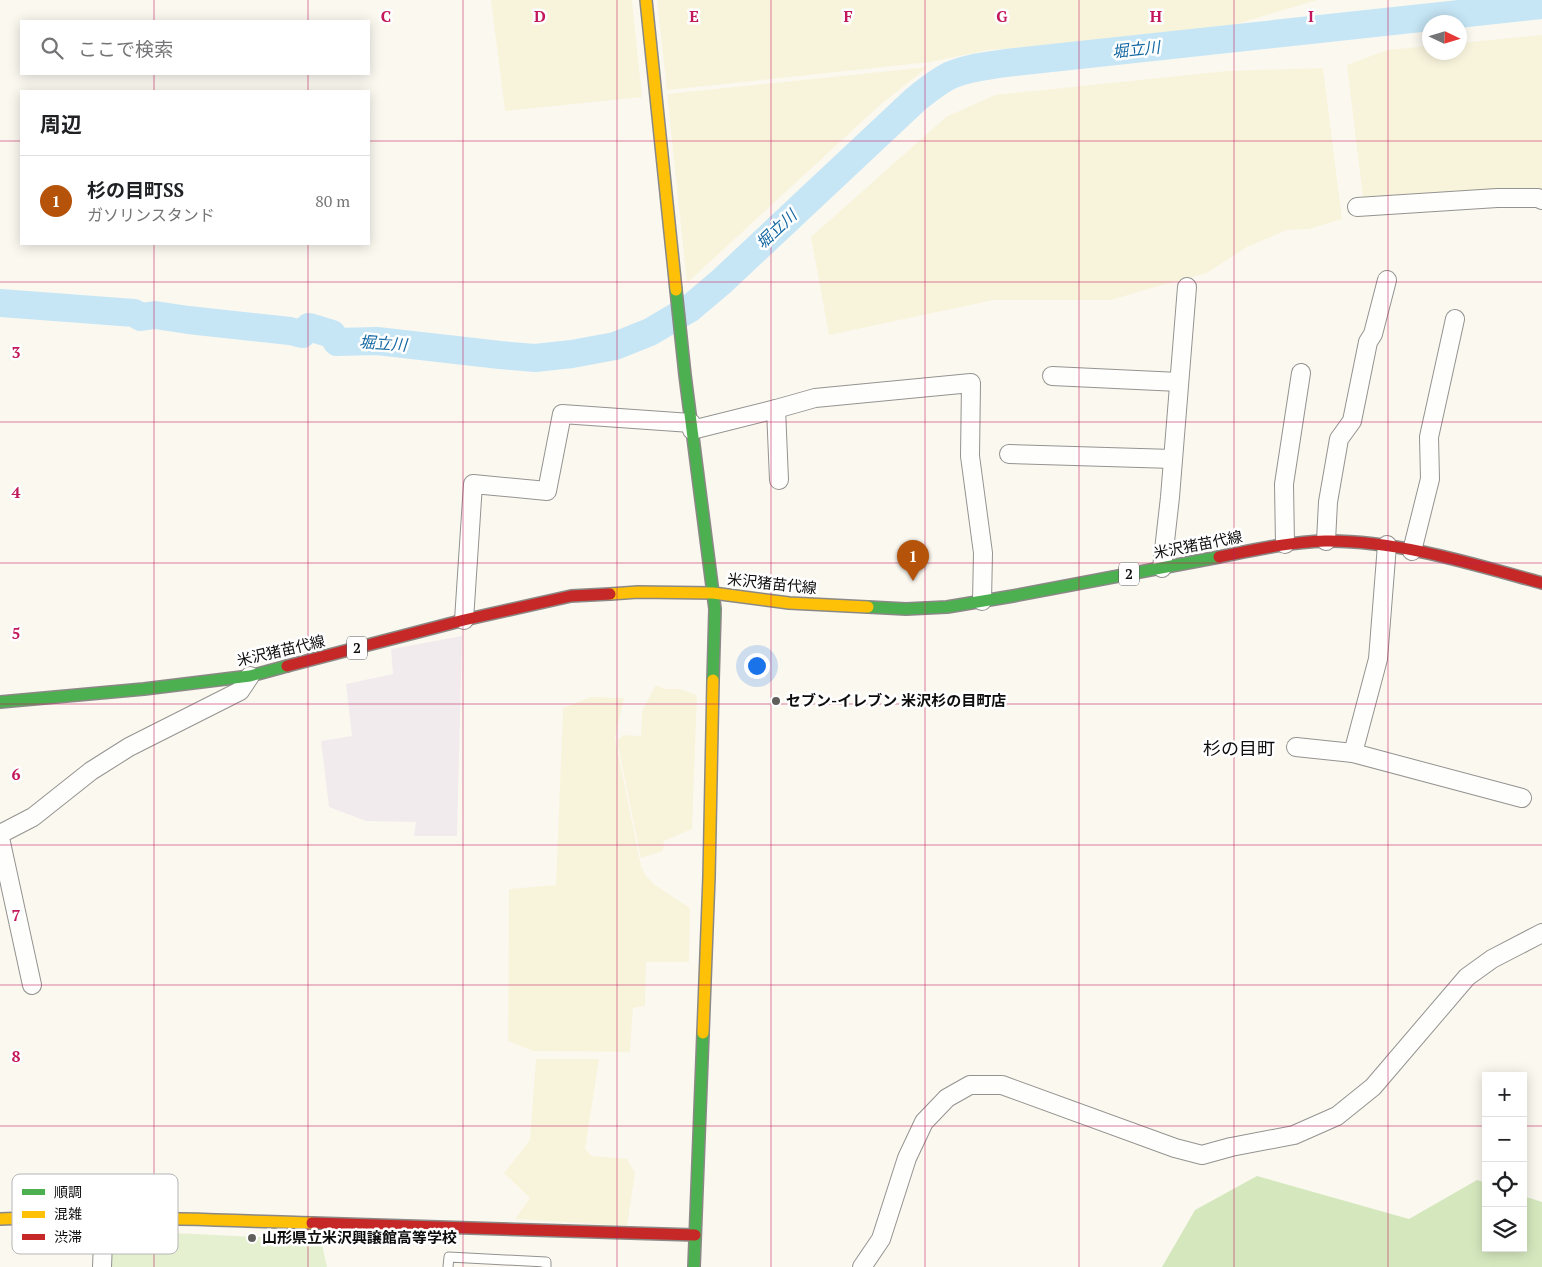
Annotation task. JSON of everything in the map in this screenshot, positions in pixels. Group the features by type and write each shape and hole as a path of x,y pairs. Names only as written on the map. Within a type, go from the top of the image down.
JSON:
{"street":[{"path":"646,0 674,280 678,297 715,609 709,877 694,1267"},
{"path":"1356,207 1497,198 1538,198 1542,200"},
{"path":"1326,541 1328,502 1339,439 1352,421 1368,342 1373,334 1386,280"},
{"path":"1162,568 1187,287"},
{"path":"1412,551 1430,479 1429,437 1455,319"},
{"path":"1285,544 1284,484 1301,374"},
{"path":"1052,376 1179,382"},
{"path":"464,620 473,484 547,491 562,414 692,427 776,410 815,398 971,383 970,456 983,552 982,601"},
{"path":"776,410 779,480"},
{"path":"1009,454 1173,459"},
{"name":"米沢猪苗代線","path":"0,702 144,690 250,676 464,620 571,596 638,592 713,593 789,603 906,609 947,607 1285,544 1326,541 1387,545 1458,560 1542,583"},
{"path":"1353,753 1378,659 1387,545"},
{"path":"32,985 0,836 34,817 92,771 128,747 240,690 250,676"},
{"path":"1296,747 1353,753 1522,798"},
{"path":"862,1267 881,1239 907,1158 924,1122 947,1098 970,1086 1002,1086 1175,1148 1202,1155 1231,1147 1294,1135 1337,1116 1373,1087 1467,977 1492,959 1542,933"},
{"path":"178,1219 695,1235"},
{"path":"102,1267 103,1254"}],"lane":[{"path":"448,1267 449,1257 546,1262 546,1267"}],"shaded area":[{"path":"491,0 632,0 642,97 505,111"},
{"path":"657,0 1317,0 1210,32 989,50 930,62 667,90"},
{"path":"1542,35 1542,193 1363,198 1347,65 1387,50 1422,47 1422,60 1467,60 1467,42"},
{"path":"928,67 880,105 687,283 667,94"},
{"path":"1323,68 1342,219 1309,229 1287,230 1247,247 1207,273 1111,300 994,300 829,335 811,237 946,117 995,95 1227,71"},
{"path":"462,636 457,836 414,836 416,822 366,821 329,807 321,741 352,736 346,684 393,674 391,649"},
{"path":"656,685 665,689 680,689 697,695 692,829 664,841 663,851 641,858 617,741 624,735 641,736 642,711"},
{"path":"591,697 624,698 615,738 641,866 646,876 655,885 690,908 689,962 646,962 645,1006 633,1008 630,1052 533,1051 508,1041 509,889 556,885 563,708"},
{"path":"536,1059 599,1059 585,1149 592,1156 627,1159 635,1173 627,1226 515,1219 530,1198 504,1173 530,1140"}],"green space":[{"path":"1257,1176 1409,1219 1477,1180 1482,1182 1482,1252 1527,1252 1527,1197 1542,1202 1542,1267 1162,1267 1195,1210"},
{"path":"178,1233 321,1240 327,1267 109,1267 109,1254 178,1254"}],"waterway":[{"name":"堀立川","path":"0,303 134,313 141,317 155,315 302,334 309,327 332,334 337,342 377,341 535,358 572,354 615,346 650,332 689,309 721,282 915,100 946,77 958,72 1006,63 1542,5"}],"traffic: fast":[{"path":"676,290 715,609 713,680"},
{"path":"868,607 906,609 947,607 1219,557"},
{"path":"0,702 144,689 250,676 287,666"},
{"path":"694,1267 703,1033"}],"traffic: slow":[{"path":"646,0 676,290"},
{"path":"610,594 638,592 713,593 789,603 868,607"},
{"path":"703,1033 709,877 713,680"},
{"path":"0,1219 12,1219"},
{"path":"178,1219 312,1223"}],"traffic: jam":[{"path":"1219,557 1298,543 1325,541 1380,544 1435,554 1542,583"},
{"path":"287,666 464,620 571,596 610,594"},
{"path":"312,1223 695,1235"}],"place":[{"name":"杉の目町SS","path":"913,581"},
{"name":"セブン-イレブン 米沢杉の目町店","path":"776,701"},
{"name":"山形県立米沢興譲館高等学校","path":"252,1238"}],"district":[{"name":"杉の目町","path":"1239,749"}]}
